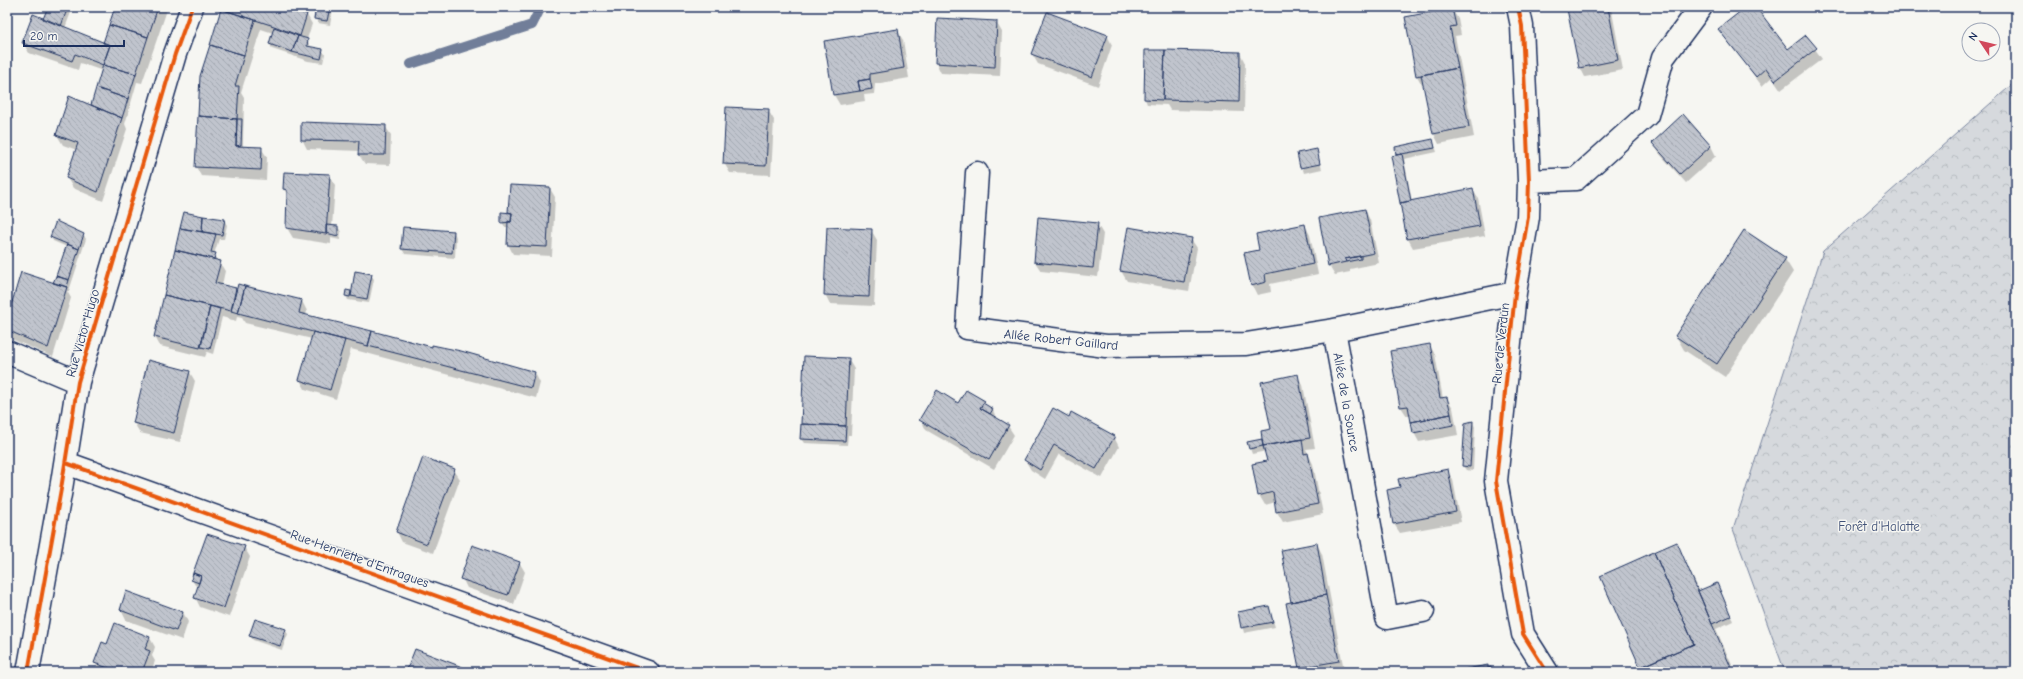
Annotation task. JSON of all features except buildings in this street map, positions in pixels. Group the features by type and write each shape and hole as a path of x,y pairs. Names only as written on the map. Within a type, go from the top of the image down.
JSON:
{"street":[{"name":"Rue Victor Hugo","path":"28,672 66,463 78,382 176,54 192,7"},
{"name":"Rue de Verdun","path":"1518,7 1522,26 1529,181 1528,217 1515,293 1496,480 1523,634 1547,672"},
{"path":"1529,181 1576,179 1647,115 1663,58 1701,7"},
{"name":"Allée Robert Gaillard","path":"977,173 967,328 1106,346 1246,344 1334,330"},
{"path":"1334,330 1515,293"},
{"name":"Allée de la Source","path":"1334,330 1387,618 1423,611"},
{"path":"7,352 78,382"},
{"name":"Rue Henriette d'Entragues","path":"66,463 648,672"}],"green space":[{"name":"Forêt d'Halatte","path":"2016,81 2016,672 1785,672 1733,529 1823,251"}],"waterway":[{"path":"411,64 532,25 541,7"}],"cycle path":[{"path":"28,672 61,489 78,382 175,54 192,7"},
{"path":"1518,7 1522,26 1529,181 1528,217 1515,293 1496,481 1523,634 1547,672"},
{"path":"66,463 648,672"}]}
